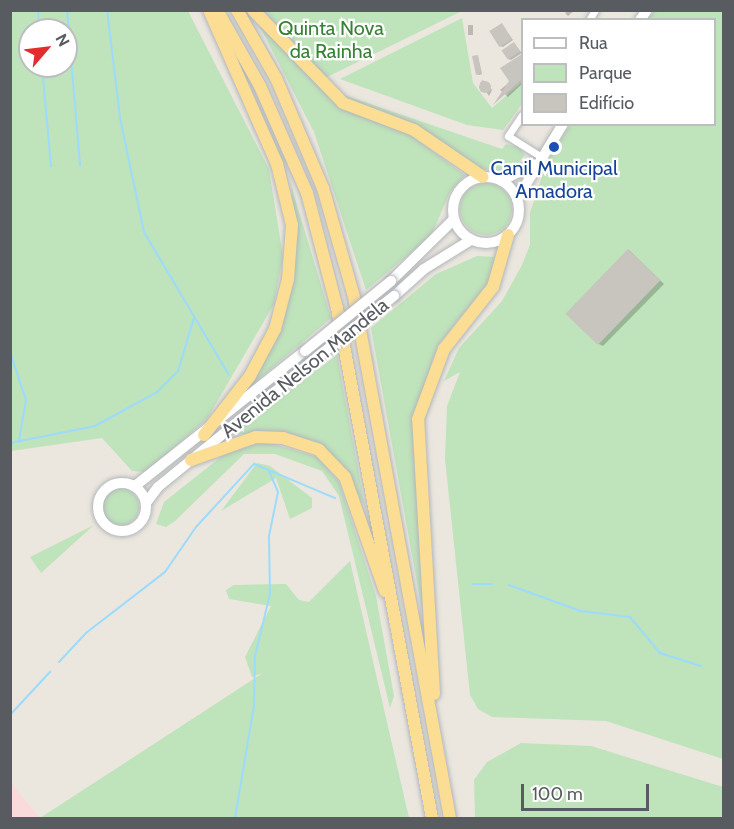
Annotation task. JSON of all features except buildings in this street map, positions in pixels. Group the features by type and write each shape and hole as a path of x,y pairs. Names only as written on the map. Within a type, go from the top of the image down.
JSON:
{"highway":[{"path":"204,435 250,376 275,329 288,279 292,225 278,164 209,10"},
{"path":"218,10 260,86 307,193 337,308 399,630 432,819"},
{"path":"237,10 276,78 318,177 354,297 450,819"},
{"path":"253,10 342,103 414,130 483,177"},
{"path":"433,723 434,653 418,419 444,349 493,287 508,235"},
{"path":"191,460 229,443 270,437 306,445 328,458 352,494 399,630"}],"main road":[{"path":"517,198 537,160 562,126"},
{"path":"502,181 537,160"},
{"path":"483,177 502,181 517,198 519,214 508,235 490,243 471,240 454,219 459,191 483,177"},
{"name":"Avenida Nelson Mandela","path":"135,486 204,435 391,281 454,219"},
{"name":"Avenida Nelson Mandela","path":"146,503 191,460 394,296 424,269 471,240"},
{"path":"123,483 135,486 146,503 142,520 128,530 103,522 98,506 104,491 123,483"}],"street":[{"path":"521,116 508,136 537,160"}],"shaded area":[{"path":"11,783 40,818 11,818"}],"green space":[{"path":"10,11 188,11 269,169 283,257 274,304 207,419 146,472 132,471 102,438 11,451"},
{"name":"Quinta Nova da Rainha","path":"264,11 462,11 325,78"},
{"path":"654,11 723,11 723,759 606,721 492,717 478,709 470,695 445,459 447,406 460,372 444,381 459,348 502,301 522,265 530,245 530,213 547,161 569,126 716,126 716,18 648,18"},
{"path":"462,18 473,83 492,108 521,83 521,105 503,130 467,125 340,79"},
{"path":"256,19 333,101 406,132 465,175 450,192 431,236 366,290 314,132"},
{"path":"338,93 502,149 506,144 519,147 525,155 511,171 469,168 435,139 348,104"},
{"path":"486,183 500,187 508,195 512,209 508,223 500,231 486,235 472,231 464,223 460,209 464,195 472,187"},
{"path":"291,185 331,318 239,396 259,369 296,242"},
{"path":"477,256 496,257 488,283 438,345 414,417 423,616 371,328 436,274"},
{"path":"337,355 365,507 341,465 285,434 233,434"},
{"path":"267,442 317,457 339,482 376,596 394,696 390,708 339,496 322,471 275,454 244,454 175,521 166,527 156,524 164,502 231,449"},
{"path":"257,463 270,466 312,498 312,508 290,519 276,478 221,511"},
{"path":"121,489 134,494 139,507 134,520 121,525 108,520 103,507 108,494"},
{"path":"94,525 41,573 30,557"},
{"path":"350,561 409,818 40,818 263,673 252,677 245,657 271,606 229,599 226,590 234,585 286,584 299,600 309,602"},
{"path":"521,743 591,746 723,787 723,818 475,818 474,780 487,762"}],"waterway":[{"path":"38,10 38,18"},
{"path":"67,10 80,165"},
{"path":"107,10 120,118 144,232 229,375"},
{"path":"43,78 51,167"},
{"path":"10,443 95,426 157,392 178,371 194,318"},
{"path":"10,352 26,400 19,441"},
{"path":"59,662 86,633 165,572 196,527 254,464 335,498"},
{"path":"235,818 254,706 255,656 270,594 269,536 278,492 269,471"},
{"path":"473,584 492,584"},
{"path":"509,585 581,611 630,617 660,653 701,666"},
{"path":"10,715 50,672"}],"place":[{"name":"Canil Municipal Amadora","path":"554,147"}]}
